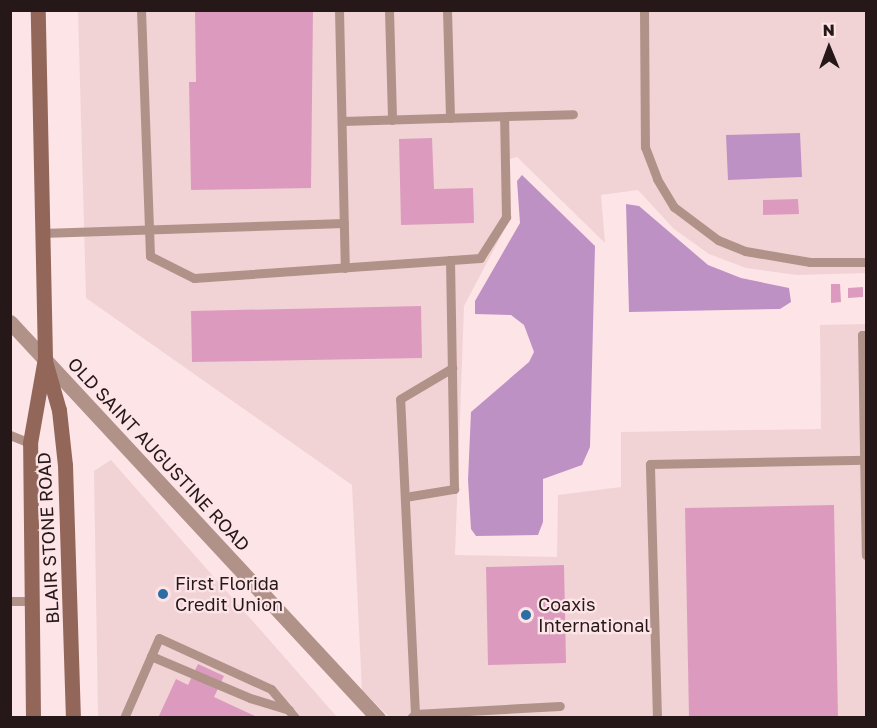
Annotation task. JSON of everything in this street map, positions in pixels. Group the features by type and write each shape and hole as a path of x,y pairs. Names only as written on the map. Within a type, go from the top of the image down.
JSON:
{"main road":[{"name":"BLAIR STONE ROAD","path":"33,717 30,443 45,358 38,10"},
{"name":"BLAIR STONE ROAD","path":"45,358 58,410 65,465 73,717"}],"street":[{"name":"OLD SAINT AUGUSTINE ROAD","path":"10,321 378,717"}],"lane":[{"path":"141,10 150,256 194,278 480,258 506,217 504,117"},
{"path":"339,10 345,268"},
{"path":"389,10 392,120"},
{"path":"447,10 450,118"},
{"path":"644,10 645,147 657,178 675,207 701,229 745,251 810,262 867,262"},
{"path":"342,121 573,114"},
{"path":"42,233 344,223"},
{"path":"405,497 454,489 450,260"},
{"path":"867,335 862,335 867,555"},
{"path":"452,368 400,399 413,716 560,706"},
{"path":"10,435 30,443"},
{"path":"657,717 651,464 865,460"},
{"path":"10,601 30,601"},
{"path":"124,717 159,638 271,689 292,714"},
{"path":"151,656 292,714"}],"shaded area":[{"path":"78,11 866,11 866,273 797,275 746,268 709,254 674,229 638,190 601,195 605,243 517,157 510,159 511,217 464,306 455,555 557,557 558,495 621,487 621,432 821,429 820,325 866,324 866,717 389,717 362,690 352,485 86,298"},
{"path":"800,133 802,177 728,180 726,135"},
{"path":"522,175 595,246 590,447 582,465 543,479 543,522 538,535 476,536 471,529 468,480 471,412 529,362 534,352 524,325 511,315 475,314 475,301 520,223 517,181"},
{"path":"626,204 639,206 708,265 741,278 789,288 791,302 780,309 629,312"},
{"name":"First Florida Credit Union","path":"111,460 337,717 98,717 94,471"}],"building":[{"path":"195,10 313,10 311,188 191,190 189,82 196,82"},
{"path":"432,138 434,189 473,188 474,223 401,225 399,139"},
{"path":"798,199 799,214 763,215 763,200"},
{"path":"831,284 840,284 841,302 831,303"},
{"path":"863,287 863,297 848,298 848,288"},
{"path":"421,306 422,358 192,362 191,311"},
{"path":"834,505 838,718 689,718 685,508"},
{"name":"Coaxis International","path":"564,565 566,663 488,665 486,567"},
{"path":"198,664 224,676 214,697 259,718 158,718 176,679 188,685"}],"place":[{"name":"First Florida Credit Union","path":"163,594"},
{"name":"Coaxis International","path":"526,615"}]}
